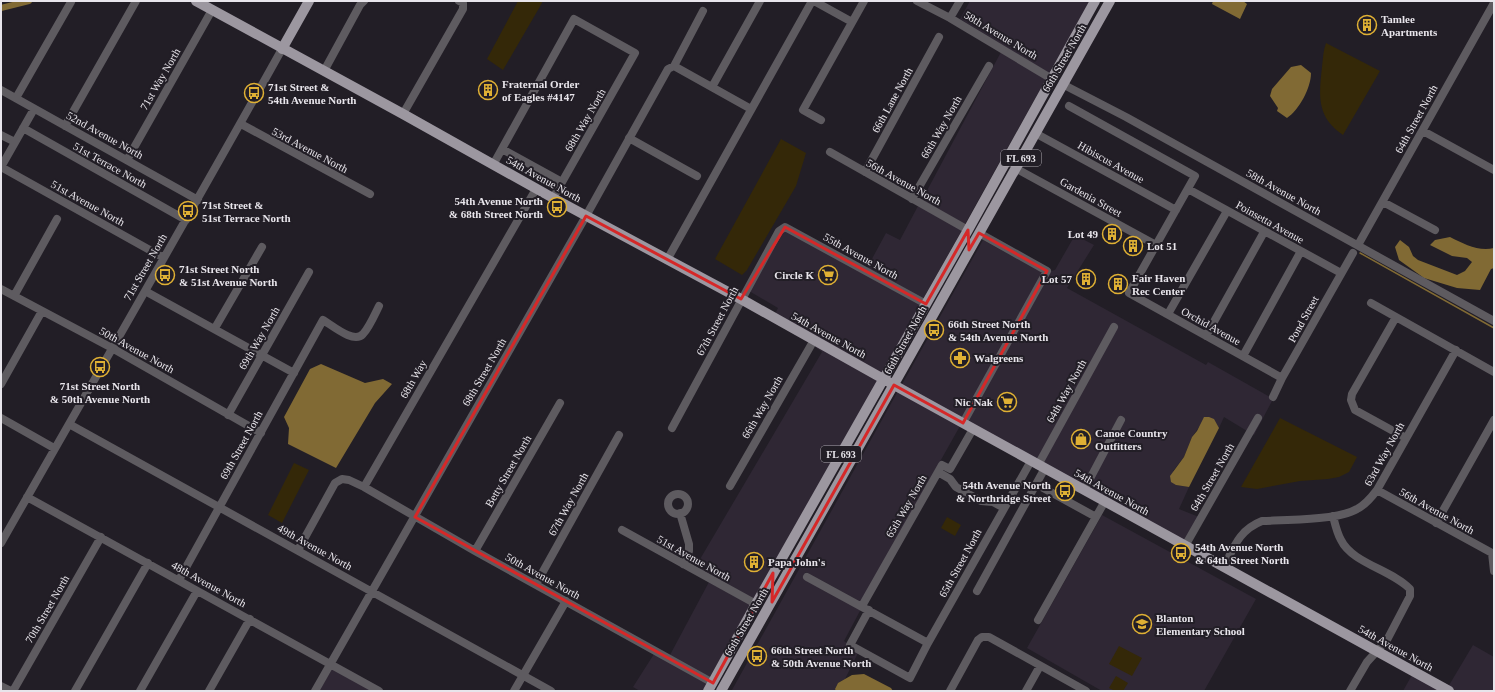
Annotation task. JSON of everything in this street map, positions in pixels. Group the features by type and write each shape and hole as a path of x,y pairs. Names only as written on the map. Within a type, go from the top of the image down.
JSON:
{"main road":[{"name":"54th Avenue North","path":"196,1 403,114 536,189 741,299 1038,465 1449,691"},
{"name":"71st Street North","path":"282,48 309,1"},
{"name":"66th Street North","path":"718,689 772,602 1110,1"},
{"name":"66th Street North","path":"718,689 721,685 722,678 741,644 744,626 756,604 968,230 1093,4"},
{"path":"1064,82 1064,68 1092,18 1093,4"},
{"path":"1034,136 1031,130 1052,89 1052,78"},
{"path":"979,233 979,221 998,180 999,173"},
{"path":"948,288 949,275 963,249 968,236 968,230"},
{"path":"831,498 827,493 836,475 835,464"},
{"path":"809,537 807,528 817,508 814,501"},
{"path":"772,602 772,590 798,543 798,538 795,534"}],"street":[{"path":"65,126 136,1"},
{"path":"324,71 360,5 364,1"},
{"path":"403,114 463,9 463,4 459,1"},
{"path":"712,87 760,1"},
{"path":"667,260 813,1 852,22"},
{"path":"821,120 803,110 864,1"},
{"name":"58th Avenue North","path":"917,1 950,18 1052,78"},
{"path":"950,18 960,1"},
{"path":"16,98 71,2"},
{"name":"64th Street North","path":"1358,245 1494,3"},
{"name":"71st Way North","path":"127,160 212,10"},
{"name":"68th Street North","path":"315,691 586,216 668,69 674,66 703,11"},
{"name":"68th Way North","path":"502,149 574,19 635,53 553,198"},
{"name":"66th Lane North","path":"865,172 939,37"},
{"name":"71st Street North","path":"1,543 54,448 198,200 282,48"},
{"path":"674,66 751,109"},
{"name":"66th Way North","path":"912,199 989,66"},
{"name":"58th Avenue North","path":"1064,82 1068,87 1358,245 1494,322"},
{"name":"52nd Avenue North","path":"1,90 198,200"},
{"path":"1069,106 1195,176 1156,246"},
{"path":"1,167 34,109"},
{"name":"53rd Avenue North","path":"241,124 370,194"},
{"name":"51st Terrace North","path":"23,128 186,220"},
{"path":"1423,131 1494,170"},
{"path":"1,135 15,142"},
{"name":"Hibiscus Avenue","path":"1034,136 1176,210"},
{"path":"629,138 697,176"},
{"path":"493,165 502,149 562,182"},
{"name":"56th Avenue North","path":"830,152 968,230"},
{"name":"51st Avenue North","path":"1,167 164,258"},
{"name":"Gardenia Street","path":"1015,168 1156,246"},
{"name":"68th Way","path":"364,487 536,189"},
{"name":"Poinsetta Avenue","path":"1188,189 1341,273"},
{"path":"1383,202 1435,230"},
{"path":"1168,314 1227,210"},
{"path":"14,296 58,219"},
{"name":"67th Street North","path":"672,428 779,231 785,227"},
{"name":"55th Avenue North","path":"785,227 926,304"},
{"path":"1206,336 1264,232"},
{"path":"963,423 1047,271 979,233"},
{"path":"215,328 262,246"},
{"name":"Orchid Avenue","path":"1156,246 1129,293 1282,378"},
{"path":"1243,356 1301,252"},
{"name":"Pond Street","path":"1273,397 1282,378 1353,253"},
{"name":"69th Way North","path":"228,415 309,272"},
{"name":"50th Avenue North","path":"1,289 112,348 261,433"},
{"path":"146,291 294,373"},
{"path":"1371,303 1494,372"},
{"name":"69th Street North","path":"179,580 324,320 351,337 357,338 363,334 379,306"},
{"path":"1,384 42,311"},
{"path":"1396,317 1352,394 1351,400 1355,410 1406,438"},
{"name":"64th Way North","path":"1038,465 1114,327"},
{"name":"66th Way North","path":"730,486 814,340"},
{"name":"63rd Way North","path":"1224,567 1240,536 1254,525 1262,521 1333,516 1358,509 1372,498 1456,350"},
{"name":"Betty Street North","path":"475,550 560,403"},
{"path":"1,418 54,448"},
{"name":"64th Street North","path":"1186,546 1258,418"},
{"path":"1084,490 1121,420"},
{"path":"1436,523 1494,420"},
{"name":"49th Avenue North","path":"69,424 551,691"},
{"name":"65th Way North","path":"910,678 850,645 866,608 938,472 942,466 950,469 973,429"},
{"name":"67th Way North","path":"536,584 619,435"},
{"path":"977,591 1036,484 1038,465"},
{"name":"65th Street North","path":"910,678 1004,508 1038,465"},
{"path":"938,472 950,479 956,487 981,501 993,502 1004,508"},
{"path":"298,550 335,483 342,479 349,480 364,487"},
{"path":"1036,484 1096,517"},
{"name":"50th Avenue North","path":"364,487 718,689"},
{"name":"56th Avenue North","path":"1377,490 1493,553 1494,571"},
{"name":"48th Avenue North","path":"27,497 379,691"},
{"path":"1038,620 1105,501"},
{"path":"680,513 689,544 689,551 683,564"},
{"path":"1333,516 1341,541 1348,550 1356,556 1404,582 1410,589 1410,596 1387,640 1367,662 1350,691"},
{"name":"51st Avenue North","path":"622,530 756,604"},
{"name":"70th Street North","path":"12,691 101,537"},
{"path":"75,691 148,563"},
{"path":"807,577 928,643"},
{"path":"140,691 197,591"},
{"path":"514,691 566,601"},
{"path":"208,691 250,619"},
{"path":"950,691 978,640 982,637 989,637 1086,691"},
{"path":"1026,691 1040,666"},
{"path":"1,686 12,691"}],"highlighted area":[{"path":"586,216 741,299 785,227 926,304 968,230 969,250 979,233 1047,271 963,423 894,385 772,602 773,573 713,683 415,517"}],"shaded area":[{"path":"518,1 542,1 542,3 503,70 487,59"},
{"path":"970,1 1090,1 1049,73 960,19"},
{"path":"1213,1 1243,1 1247,4 1240,19 1212,4"},
{"path":"1326,43 1380,71 1343,135 1328,121 1321,105 1320,87"},
{"path":"1001,52 1046,79 965,224 922,200"},
{"path":"1301,65 1311,73 1309,85 1304,98 1296,110 1287,118 1277,111 1278,108 1270,96 1272,89 1291,67"},
{"path":"781,139 806,153 796,186 747,270 742,275 715,259"},
{"path":"918,206 962,230 923,299 867,268 886,233 900,240"},
{"path":"785,230 920,305 881,374 775,314 778,308 749,291 781,233"},
{"path":"1075,235 1094,245 1067,288 1206,365 1208,362 1270,397 1269,399 1272,401 1254,435 1252,434 1262,417 1257,414 1247,431 1224,417 1219,428 1216,423 1199,427 1192,437 1184,457 1173,471 1176,485 1189,487 1179,509 1199,517 1184,541 1088,488 1124,418 1119,416 1083,486 1042,463 1118,326 1113,323 1037,460 967,422 1051,271 1055,270"},
{"path":"1450,237 1466,245 1477,248 1494,248 1494,268 1491,269 1480,290 1457,288 1424,278 1399,260 1395,247 1400,240 1409,247 1413,256 1418,260 1457,275 1465,271 1472,262 1467,258 1452,256 1430,245 1435,240"},
{"path":"983,240 1043,273 962,419 901,386"},
{"path":"815,344 878,380 754,599 696,566 822,352 814,346"},
{"path":"321,364 365,383 383,379 392,384 375,403 336,468 288,444 289,428 284,417 310,369"},
{"path":"898,391 960,426 861,602 806,572 803,578 861,609 844,641 848,644 846,647 858,653 845,679 838,683 835,689 836,691 732,690"},
{"path":"1204,417 1214,419 1219,428 1189,487 1176,485 1171,482 1170,476 1184,457 1192,437 1197,431"},
{"path":"1280,418 1357,457 1349,472 1339,477 1300,481 1257,489 1241,487"},
{"path":"294,463 309,470 282,523 268,515"},
{"name":"Blanton Elementary School","path":"1102,515 1256,599 1204,691 1102,691 1027,648"},
{"path":"947,517 961,525 955,536 941,528"},
{"path":"709,582 751,605 710,677 670,655"},
{"path":"1473,645 1494,657 1493,691 1456,691 1448,687"},
{"path":"1119,646 1142,658 1132,676 1109,664"},
{"path":"654,654 707,683 702,691 640,691 633,687"},
{"path":"332,669 372,691 319,691"},
{"path":"864,674 891,688 893,691 836,691 835,689 838,683 852,675"},
{"path":"1412,675 1442,691 1403,691"},
{"path":"1116,676 1128,683 1123,691 1115,691 1109,688"}],"waterway":[{"path":"1,8 29,1"},
{"path":"1360,253 1494,328"}],"place":[{"name":"Tamlee Apartments","path":"1367,25"},
{"name":"Fraternal Order of Eagles #4147","path":"488,90"},
{"name":"71st Street & 54th Avenue North","path":"254,93"},
{"name":"54th Avenue North & 68th Street North","path":"557,207"},
{"name":"71st Street & 51st Terrace North","path":"188,211"},
{"name":"Lot 49","path":"1112,234"},
{"name":"Lot 51","path":"1133,246"},
{"name":"71st Street North & 51st Avenue North","path":"165,275"},
{"name":"Circle K","path":"828,275"},
{"name":"Lot 57","path":"1086,279"},
{"name":"Fair Haven Rec Center","path":"1118,284"},
{"name":"66th Street North & 54th Avenue North","path":"934,330"},
{"name":"Walgreens","path":"960,358"},
{"name":"71st Street North & 50th Avenue North","path":"100,367"},
{"name":"Nic Nak","path":"1007,402"},
{"name":"Canoe Country Outfitters","path":"1081,439"},
{"name":"54th Avenue North & Northridge Street","path":"1065,491"},
{"name":"54th Avenue North & 64th Street North","path":"1181,553"},
{"name":"Papa John's","path":"754,562"},
{"name":"Blanton Elementary School","path":"1142,624"},
{"name":"66th Street North & 50th Avenue North","path":"757,656"}]}
